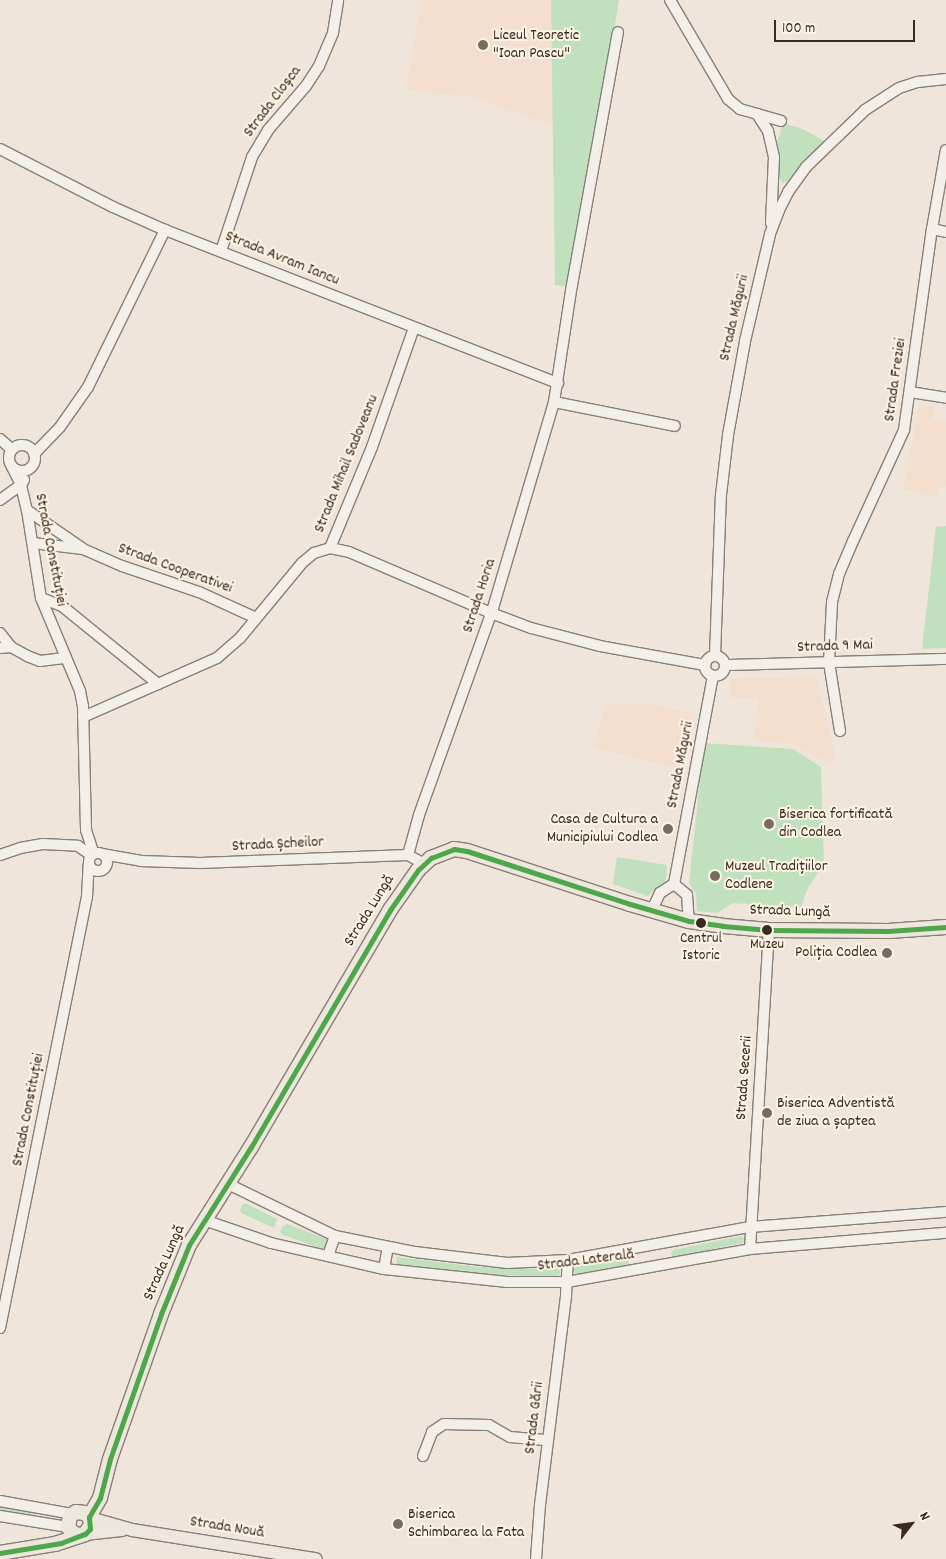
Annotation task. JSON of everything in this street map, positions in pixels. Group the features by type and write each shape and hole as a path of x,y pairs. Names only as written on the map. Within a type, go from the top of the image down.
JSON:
{"highway":[{"name":"Strada Lungă","path":"79,1523 100,1498 110,1459 179,1268 204,1220 228,1184 369,944 401,893 424,864 446,851 468,851 689,921 769,930 888,931 946,927"},
{"path":"0,1554 61,1543 79,1523"}],"main road":[{"name":"Strada Nouă","path":"79,1523 316,1559"}],"street":[{"name":"Strada Cloșca","path":"222,251 252,157 268,130 306,86 319,66 333,33 338,0"},
{"path":"670,0 728,99 740,109 781,120"},
{"name":"Strada Horia","path":"408,855 419,814 491,613 526,504 554,402 572,285 618,32"},
{"name":"Strada Măgurii","path":"715,656 721,495 728,435 743,350 770,234 783,202 797,178 818,154 865,110 899,88 918,82 946,79"},
{"path":"757,114 768,131 774,150 770,234"},
{"name":"Strada Avram Iancu","path":"0,149 113,207 165,230 414,328 558,382"},
{"name":"Strada Freziei","path":"840,730 829,662 830,621 834,589 852,541 904,430 932,229 946,150"},
{"path":"932,229 946,232"},
{"path":"34,454 60,427 88,387 165,230"},
{"name":"Strada Mihail Sadoveanu","path":"83,717 217,658 234,645 302,563 314,553 330,548 372,448 414,328"},
{"path":"910,392 946,398"},
{"path":"554,402 675,426"},
{"path":"0,439 11,449"},
{"path":"22,444 30,447 34,454 34,462 29,468 18,470 12,467 8,457 11,449 22,444"},
{"name":"Strada Constituției","path":"0,1328 94,857 86,830 83,717 80,691 41,598 27,510 21,485 12,467"},
{"name":"Strada Constituției","path":"21,485 29,468"},
{"path":"0,500 21,485"},
{"name":"Strada Cooperativei","path":"27,510 83,549 122,566 199,592 256,618"},
{"name":"Strada Cooperativei","path":"33,543 83,549"},
{"path":"330,548 349,552 491,613 531,628 600,646 705,665"},
{"path":"41,598 62,606 158,684"},
{"path":"0,633 12,647 40,661 66,658"},
{"path":"0,648 12,647"},
{"path":"715,656 721,658 725,666 722,674 713,676 708,673 705,665 707,660 715,656"},
{"name":"Strada 9 Mai","path":"725,666 946,659"},
{"name":"Strada Măgurii","path":"674,884 713,676"},
{"name":"Strada Șcheilor","path":"0,855 20,848 43,844 78,846 94,857 227,863 408,855"},
{"path":"408,855 424,864"},
{"path":"94,857 106,860 102,869 92,869 94,857"},
{"name":"Strada Șcheilor","path":"102,869 132,860"},
{"name":"Strada Constituției","path":"87,897 102,869"},
{"path":"652,910 660,893 674,884 687,896 689,921"},
{"name":"Strada Secerii","path":"750,1249 769,930"},
{"name":"Strada Laterală","path":"228,1184 335,1236 473,1261 537,1262 568,1260 750,1227 946,1212"},
{"name":"Strada Laterală","path":"204,1220 257,1239 384,1268 471,1280 507,1282 567,1282 750,1249 946,1232"},
{"path":"328,1256 335,1236"},
{"path":"384,1268 388,1247"},
{"name":"Strada Gării","path":"536,1559 568,1260"},
{"path":"423,1456 432,1432 444,1424 489,1425 510,1437 548,1440"},
{"path":"0,1502 79,1523"},
{"path":"0,1516 79,1523"}],"shaded area":[{"name":"Liceul Teoretic \"Ioan Pascu\"","path":"421,0 551,0 553,125 473,97 406,90"},
{"path":"919,405 935,407 933,420 946,421 946,486 939,487 936,496 903,489"},
{"path":"816,676 836,760 831,764 793,744 754,741 758,698 730,698 730,679"},
{"path":"650,704 693,713 682,769 594,748 604,705"}],"green space":[{"path":"551,0 619,0 572,285 563,286 555,285"},
{"path":"783,123 803,129 824,141 789,181 783,183 777,177 777,143"},
{"path":"946,526 946,648 922,649 936,527"},
{"path":"704,743 793,749 821,767 824,863 807,890 801,907 733,903 717,913 697,911 696,894 689,883"},
{"path":"617,857 667,865 666,881 648,896 613,884"},
{"path":"243,1204 247,1204 277,1219 274,1228 241,1213 240,1210"},
{"path":"287,1224 326,1239 328,1241 326,1247 322,1249 283,1235 280,1232 283,1226"},
{"path":"741,1236 744,1239 743,1243 673,1257 671,1254 673,1250"},
{"path":"397,1257 478,1267 558,1269 561,1273 557,1276 475,1275 396,1264"},
{"path":"627,1258 629,1265 576,1274 573,1271 575,1267"},
{"path":"0,1507 34,1513 35,1517 0,1512"}],"transit line":[{"path":"0,1553 61,1543 85,1534 90,1529 89,1517 100,1498 110,1459 161,1314 189,1245 251,1147 390,910 418,870 431,858 454,849 467,851 630,904 689,921 723,926 769,930 888,931 946,927"}],"place":[{"name":"Liceul Teoretic \"Ioan Pascu\"","path":"483,45"},
{"name":"Biserica fortificată din Codlea","path":"769,824"},
{"name":"Casa de Cultura a Municipiului Codlea","path":"668,829"},
{"name":"Muzeul Tradițiilor Codlene","path":"715,876"},
{"name":"Centrul Istoric","path":"701,923"},
{"name":"Muzeu","path":"767,930"},
{"name":"Poliția Codlea","path":"887,953"},
{"name":"Biserica Adventistă de ziua a șaptea","path":"767,1113"},
{"name":"Biserica Schimbarea la Fata","path":"398,1524"}]}
